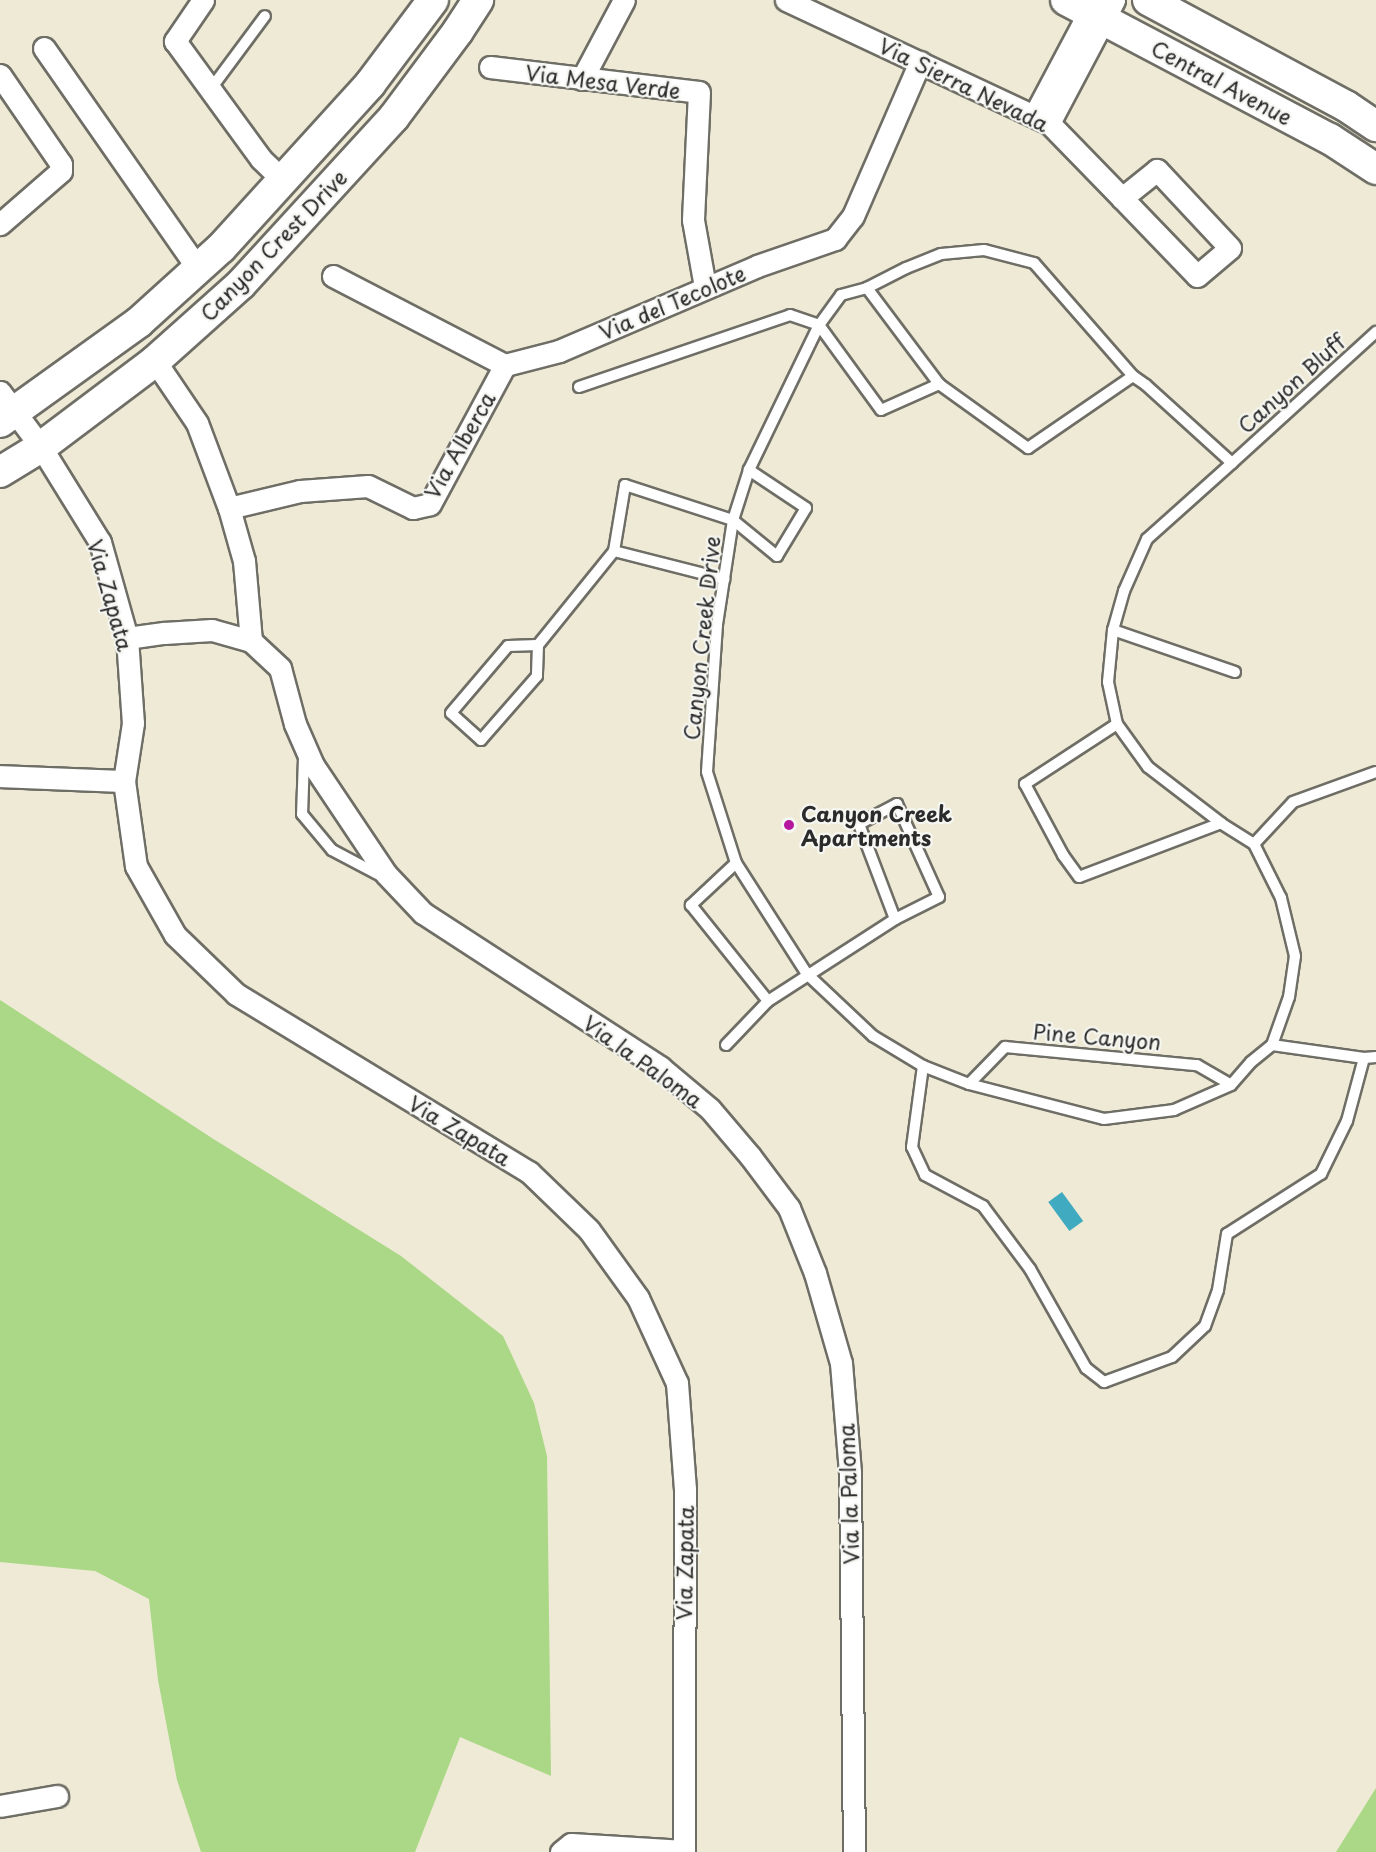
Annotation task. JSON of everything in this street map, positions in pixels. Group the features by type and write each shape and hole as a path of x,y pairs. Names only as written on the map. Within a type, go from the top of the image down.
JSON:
{"main road":[{"name":"Canyon Crest Drive","path":"5,409 139,322 221,248 370,84 433,0"},
{"name":"Canyon Crest Drive","path":"0,472 41,447 155,361 241,284 394,117 458,31 478,0"},
{"name":"Central Avenue","path":"1148,0 1346,106 1376,126"},
{"name":"Central Avenue","path":"1094,6 1330,139 1376,170"}],"street":[{"path":"203,0 175,41 261,159 283,180"},
{"path":"582,79 624,0"},
{"name":"Via Sierra Nevada","path":"786,0 1042,119 1197,276 1230,248 1157,170 1122,198"},
{"path":"1042,119 1094,6"},
{"path":"44,48 198,269"},
{"name":"Via del Tecolote","path":"505,365 559,351 705,287 835,239 853,216 920,62"},
{"name":"Via Mesa Verde","path":"490,67 699,92 693,220 705,287"},
{"path":"0,75 61,164 61,171 0,224"},
{"path":"333,276 505,365"},
{"path":"155,361 197,423 229,508 244,561 251,641"},
{"name":"Via Alberca","path":"229,508 300,491 368,486 413,508 430,504 505,365"},
{"name":"Via Zapata","path":"5,409 41,447 100,542 127,638 133,723 124,781 136,866 174,934 236,994 529,1172 589,1230 638,1298 677,1383 685,1489 684,1851 572,1844 561,1852"},
{"name":"Via la Paloma","path":"127,638 212,630 251,641 280,668 295,724 313,765 394,883 423,913 660,1067 710,1109 750,1156 789,1208 815,1273 841,1363 850,1484 854,1852"},
{"path":"0,776 124,781"},
{"path":"0,1806 57,1796"}],"lane":[{"path":"210,90 265,16"},
{"name":"Canyon Creek Drive","path":"1232,464 1146,385 1133,376 1034,263 984,250 941,254 906,268 867,288 841,295 819,325 748,470 733,520 717,625 707,772 736,863 807,974 873,1036 923,1066 969,1084 1104,1119 1174,1110 1231,1085 1251,1062 1272,1045"},
{"path":"867,288 939,384 1028,448 1133,376"},
{"path":"579,387 790,315 819,325 880,410 939,384"},
{"name":"Canyon Bluff","path":"1232,464 1376,332"},
{"path":"1232,464 1147,539 1124,591 1113,630 1108,682 1117,724 1148,767 1221,823 1254,844 1281,898 1295,956 1289,997 1272,1045 1364,1058 1376,1057"},
{"path":"538,645 508,646 451,713 481,740 537,676 538,645 614,551 625,485 733,520 777,556 806,508 748,470"},
{"path":"614,551 724,579"},
{"path":"1113,630 1235,672"},
{"path":"1117,724 1025,784 1063,855 1079,877 1221,823"},
{"path":"305,745 302,814 332,850 394,883"},
{"path":"1254,844 1293,802 1376,772"},
{"path":"726,1045 768,1001 895,919 939,897 897,804 858,824 895,919"},
{"path":"736,863 691,905 768,1001"},
{"name":"Pine Canyon","path":"969,1084 1005,1047 1197,1065 1231,1085"},
{"path":"923,1066 912,1147 925,1175 983,1206 1030,1269 1086,1368 1104,1382 1172,1357 1205,1326 1218,1290 1227,1234 1321,1174 1347,1121 1364,1058"}],"green space":[{"path":"0,1000 215,1140 401,1256 503,1336 534,1403 547,1456 551,1776 460,1737 415,1852 201,1852 177,1780 158,1680 149,1599 95,1571 0,1562"},
{"path":"1376,1788 1376,1852 1336,1852"}],"water":[{"path":"1062,1192 1083,1221 1069,1231 1048,1202"}],"place":[{"name":"Canyon Creek Apartments","path":"789,825"}]}
